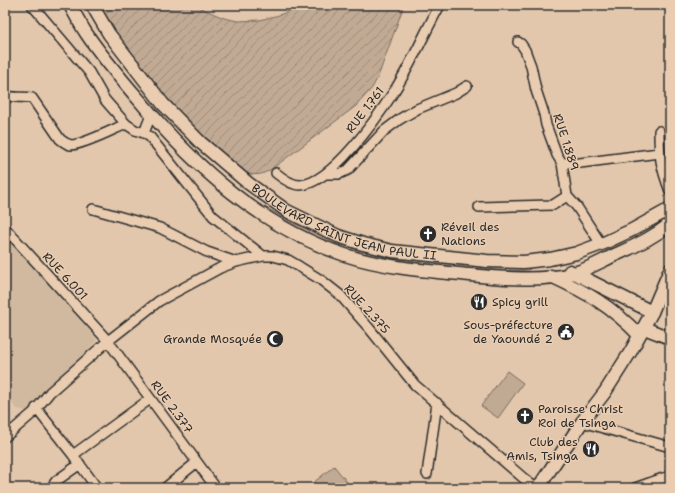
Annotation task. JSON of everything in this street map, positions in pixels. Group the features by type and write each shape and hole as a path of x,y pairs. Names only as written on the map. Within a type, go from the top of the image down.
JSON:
{"main road":[{"name":"BOULEVARD SAINT JEAN PAUL II","path":"70,5 87,34 122,80 181,148 203,169 238,198 278,225 309,241 345,255 374,263 408,269 484,276 533,278 574,273 654,236 670,224"},
{"name":"BOULEVARD SAINT JEAN PAUL II","path":"92,5 109,34 163,104 200,142 248,184 287,211 338,236 392,251 487,261 550,259 578,253 601,244 632,230 670,209"},
{"path":"550,259 574,273 652,312"},
{"path":"532,260 551,276 577,288 601,302 641,331 670,338"},
{"path":"538,488 582,422 605,392 631,351 652,312 670,270"}],"street":[{"path":"32,5 89,72 105,100 126,124 150,137 212,216 263,256"},
{"name":"RUE 1.761","path":"276,173 283,179 300,185 325,174 340,161 370,125 394,92 440,5"},
{"name":"RUE 1.889","path":"518,42 525,50 531,66 546,125 557,156 562,163 567,196"},
{"path":"325,174 339,174 348,170 384,131 400,119 417,109 456,93 467,86"},
{"path":"5,95 10,97 32,98 60,139 65,143 72,145 82,143 126,124"},
{"path":"144,133 151,115"},
{"path":"659,131 659,153 661,166 670,191"},
{"path":"562,163 580,163 659,153"},
{"path":"479,207 553,206 567,196 577,207 601,244"},
{"path":"94,209 160,228 207,252 236,262"},
{"name":"RUE 6.001","path":"5,228 108,340"},
{"name":"RUE 2.375","path":"5,437 33,413 50,392 108,340 159,301 220,268 236,262 263,256 273,256 288,260 321,280 340,296 369,328 415,385 535,488"},
{"name":"RUE 2.377","path":"108,340 150,400 216,488"},
{"path":"73,455 150,400"},
{"path":"427,474 437,404"},
{"path":"36,408 97,488"},
{"path":"582,422 670,448"},
{"path":"165,488 197,462"},
{"path":"51,488 56,481 80,464"},
{"path":"635,488 670,475 668,488"}],"shaded area":[{"path":"96,5 198,5 205,10 224,18 238,21 260,20 279,15 305,5 404,5 378,77 372,88 356,106 273,168 257,175 246,173 184,119 161,94 113,31"},
{"path":"265,207 293,223 329,239 353,248 380,255 482,267 531,268 529,270 509,271 488,270 447,267 387,259 354,251 323,240 292,225 263,208"},
{"path":"5,233 32,261 97,340 32,413 15,408 5,393"},
{"path":"507,371 523,383 498,418 481,406"},
{"path":"334,466 352,488 307,488"}],"place":[{"name":"Réveil des Nations","path":"428,234"},
{"name":"Spicy grill","path":"479,302"},
{"name":"Sous-préfecture de Yaoundé 2","path":"566,332"},
{"name":"Grande Mosquée","path":"275,339"},
{"name":"Paroisse Christ Roi de Tsinga","path":"525,416"},
{"name":"Club des Amis, Tsinga","path":"591,449"}]}
